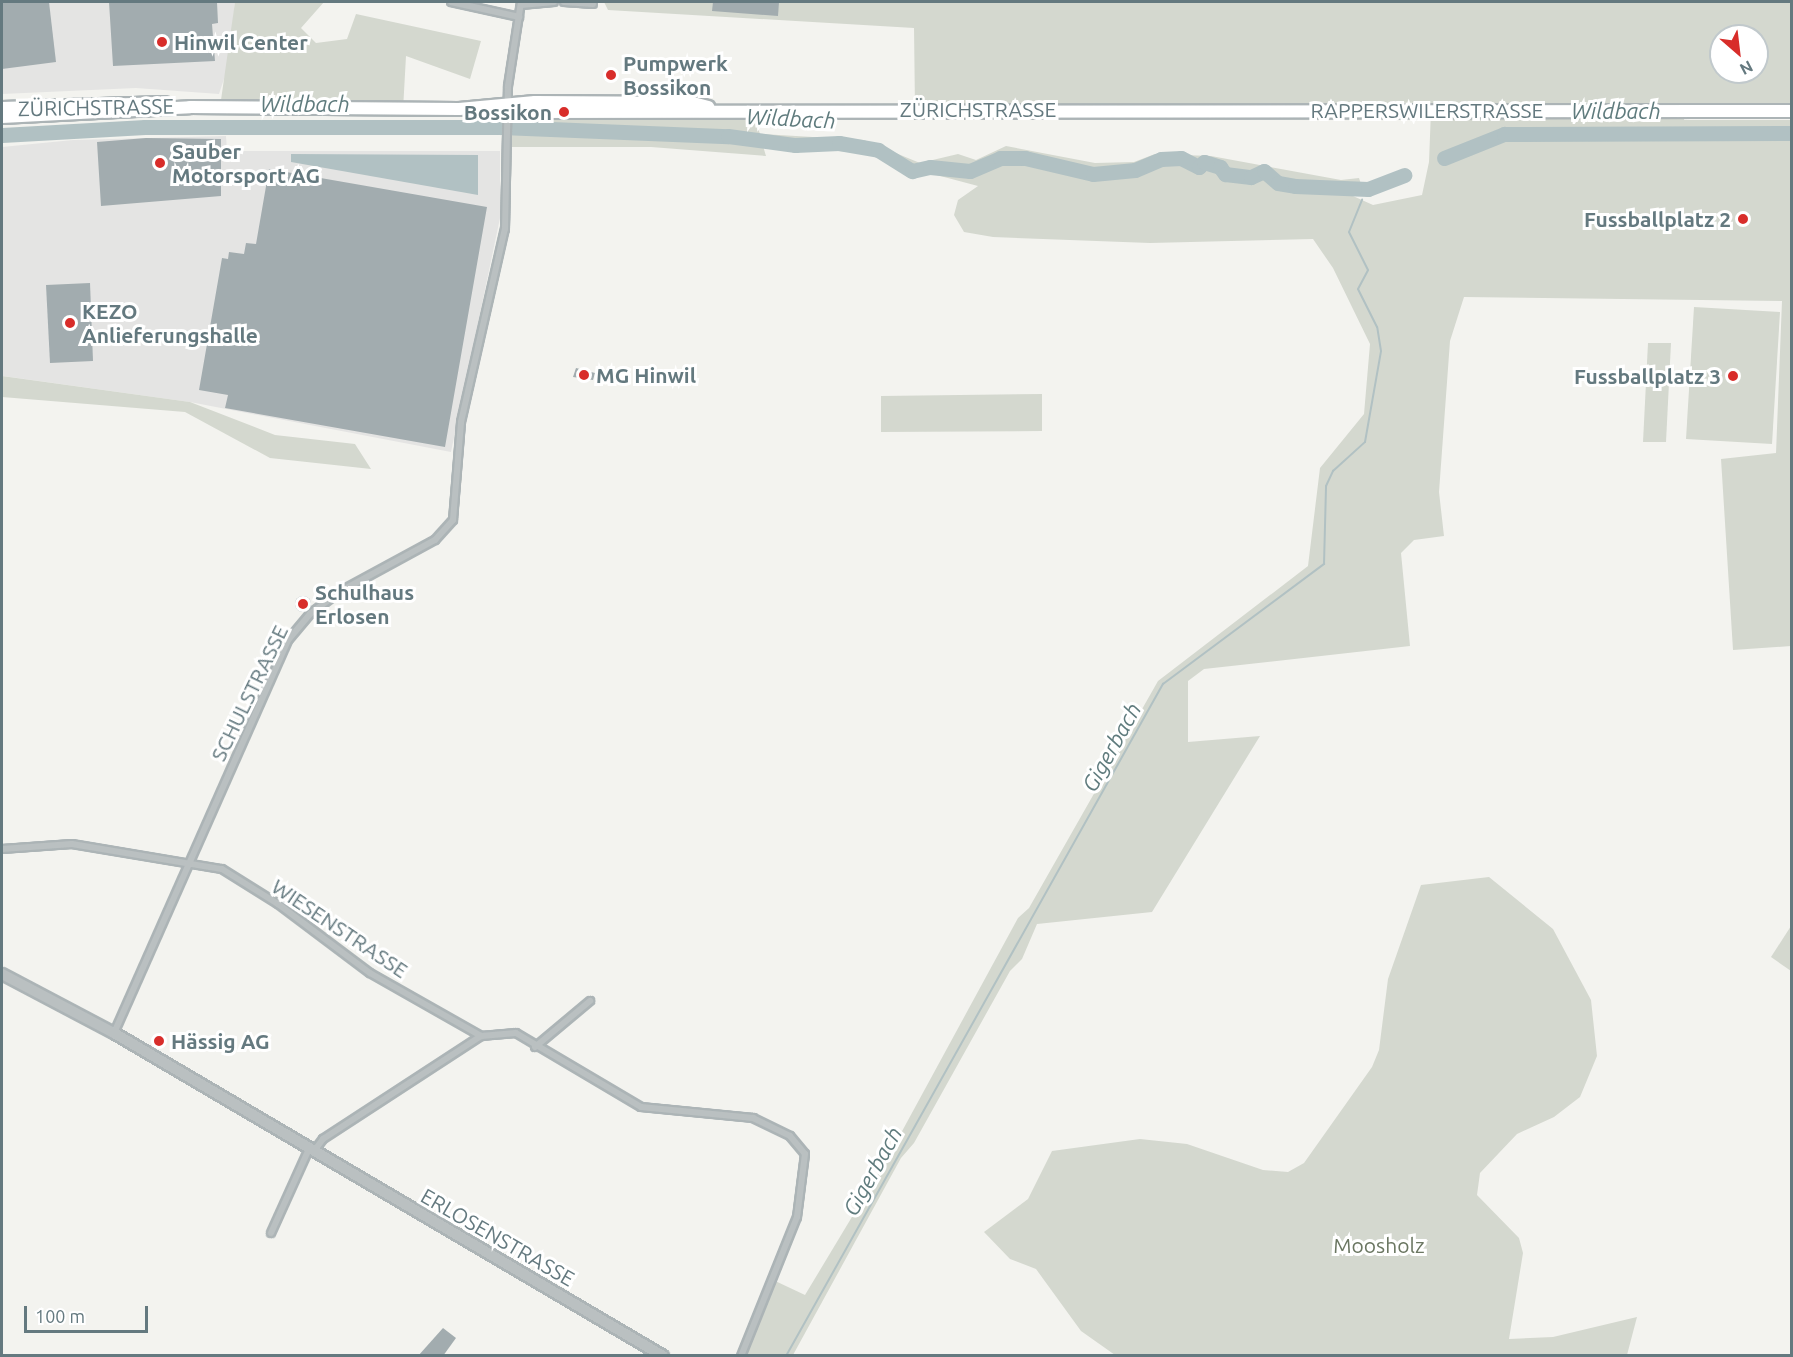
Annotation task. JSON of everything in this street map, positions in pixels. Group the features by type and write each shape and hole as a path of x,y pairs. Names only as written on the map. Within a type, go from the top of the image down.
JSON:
{"main road":[{"name":"ZÜRICHSTRASSE","path":"2,117 190,107 507,108 527,102 693,103 712,108 1243,110"},
{"name":"ZÜRICHSTRASSE","path":"2,108 147,103 190,107"},
{"name":"RAPPERSWILERSTRASSE","path":"1243,110 1791,111"}],"street":[{"path":"451,2 519,17"},
{"path":"521,3 554,2"},
{"path":"564,2 593,4"},
{"name":"SCHULSTRASSE","path":"114,1033 289,639 310,614 341,591 435,540 453,520 461,422 505,229 507,108 521,3"},
{"name":"WIESENSTRASSE","path":"2,849 72,844 187,866 222,869 278,904 370,973 481,1035"},
{"name":"ERLOSENSTRASSE","path":"2,974 114,1033 663,1356"},
{"path":"535,1047 590,1001"},
{"path":"271,1233 312,1150 323,1139 481,1035 516,1033 535,1047 640,1107 753,1118 799,1143 806,1170 796,1217 741,1356"}],"shaded area":[{"path":"2,2 235,2 228,67 219,94 136,88 2,94"},
{"path":"226,136 227,151 500,151 500,218 451,452 190,402 3,376 2,407 2,147 73,140"},
{"path":"291,154 478,155 478,195 291,162"}],"green space":[{"path":"235,2 324,2 301,28 316,43 347,39 356,14 481,41 470,79 406,56 403,110 220,107"},
{"path":"604,2 1791,2 1791,111 1684,111 1684,120 1791,120 1791,646 1733,650 1721,459 1776,453 1782,301 1464,297 1450,341 1439,492 1444,536 1414,540 1401,553 1410,646 1204,669 1188,681 1188,742 1260,736 1152,912 1037,924 1022,959 1010,971 914,1143 901,1158 793,1355 741,1355 771,1279 805,1295 888,1157 1018,918 1029,908 1158,681 1308,566 1320,468 1364,414 1370,344 1333,268 1313,239 1150,243 993,237 964,232 954,215 958,200 978,186 929,173 918,176 868,153 763,146 766,156 651,147 507,147 507,117 755,120 760,134 864,140 920,163 958,154 976,160 1006,146 1095,163 1134,162 1155,154 1211,156 1341,180 1359,178 1362,187 1351,188 1353,196 1373,205 1422,195 1429,162 1431,110 915,109 914,28 608,10"},
{"name":"Fussballplatz 3","path":"1694,307 1780,312 1772,444 1686,439"},
{"path":"1648,343 1671,343 1666,442 1643,442"},
{"path":"2,376 190,402 275,435 355,444 371,469 270,458 185,412 2,397"},
{"path":"1042,394 1042,431 881,432 881,396"},
{"name":"Moosholz","path":"1489,877 1553,929 1591,1000 1597,1056 1580,1097 1554,1117 1517,1134 1480,1173 1477,1195 1519,1238 1523,1253 1509,1339 1553,1337 1637,1317 1627,1355 1115,1355 1081,1331 1036,1269 1010,1259 984,1232 1028,1199 1052,1151 1140,1139 1187,1144 1263,1170 1288,1172 1304,1163 1372,1067 1379,1050 1388,979 1421,885"},
{"path":"1791,926 1791,971 1771,957"}],"building":[{"path":"2,2 49,2 56,62 2,69"},
{"name":"Hinwil Center","path":"109,2 217,2 218,23 212,24 215,61 113,66"},
{"path":"713,2 779,2 778,16 712,11"},
{"name":"Sauber Motorsport AG","path":"146,138 221,139 221,196 101,206 97,142"},
{"path":"269,169 487,207 445,447 225,408 228,395 199,390 222,258 228,259 229,252 244,254 246,243 256,244"},
{"name":"KEZO Anlieferungshalle","path":"90,283 93,361 50,363 46,285"},
{"name":"MG Hinwil","path":"576,368 595,373 593,380 573,377"},
{"name":"Schulhaus Erlosen","path":"303,596 311,604 303,612 295,604"},
{"path":"443,1328 456,1338 443,1356 418,1356"}],"waterway":[{"name":"Wildbach","path":"2,135 145,127 499,127 728,136 795,145 839,143 878,150 912,171 930,167 970,171 1000,158 1025,158 1093,174 1135,170 1161,159 1181,158 1199,167 1204,162 1220,167 1225,174 1251,177 1264,171 1278,183 1295,186 1368,189 1404,175"},
{"name":"Wildbach","path":"1444,158 1504,134 1792,133"},
{"name":"Gigerbach","path":"786,1356 1163,684 1324,564 1326,486 1333,471 1365,442 1381,351 1377,327 1358,289 1368,270 1349,232 1362,200"}],"place":[{"name":"Hinwil Center","path":"162,42"},
{"name":"Pumpwerk Bossikon","path":"611,75"},
{"name":"Bossikon","path":"564,112"},
{"name":"Sauber Motorsport AG","path":"160,163"},
{"name":"Fussballplatz 2","path":"1743,219"},
{"name":"KEZO Anlieferungshalle","path":"70,323"},
{"name":"MG Hinwil","path":"584,375"},
{"name":"Fussballplatz 3","path":"1733,376"},
{"name":"Schulhaus Erlosen","path":"303,604"},
{"name":"Hässig AG","path":"159,1041"}]}
